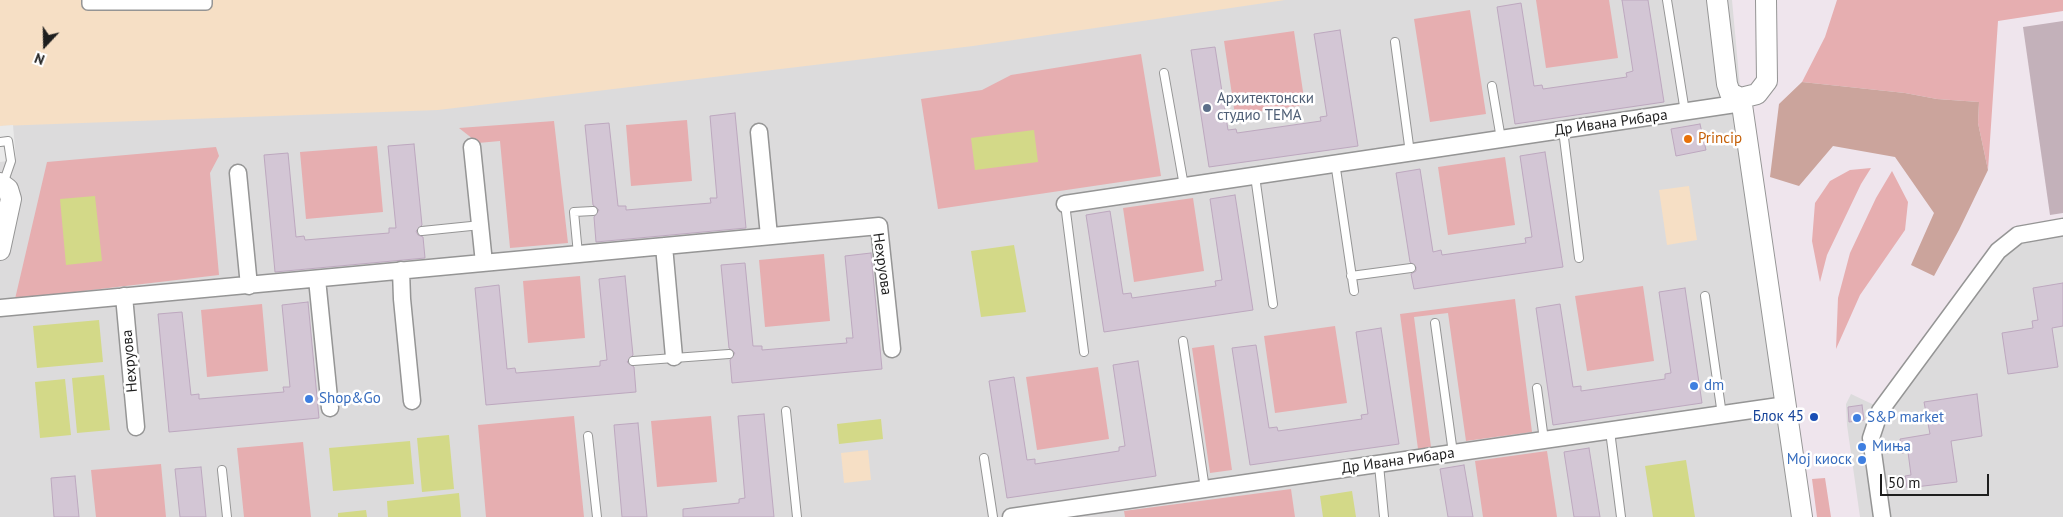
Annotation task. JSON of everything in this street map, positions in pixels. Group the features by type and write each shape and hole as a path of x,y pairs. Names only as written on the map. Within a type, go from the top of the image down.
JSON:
{"street":[{"path":"88,0 88,4 206,4 206,0"},
{"path":"1717,0 1727,84 1730,94 1741,100 1802,517"},
{"name":"Др Ивана Рибара","path":"1065,204 1255,176 1335,162 1410,153 1685,112 1741,100 1757,94 1768,81 1766,0"},
{"path":"759,132 769,236"},
{"path":"472,147 484,263"},
{"path":"238,173 249,286"},
{"path":"0,250 10,204 10,194 2,184"},
{"name":"Нехруова","path":"0,308 879,226 892,349"},
{"path":"1882,517 1871,438 1880,411 1998,251 2018,235 2063,227"},
{"path":"664,246 674,357"},
{"path":"402,270 402,299 412,401"},
{"path":"317,279 330,408"},
{"name":"Нехруова","path":"124,296 136,427"},
{"name":"Др Ивана Рибара","path":"1011,517 1070,513 1205,489 1786,405"}],"lane":[{"path":"1667,0 1685,112"},
{"path":"1395,42 1410,153"},
{"path":"1164,73 1184,186"},
{"path":"1492,86 1501,139"},
{"path":"1563,130 1579,258"},
{"path":"0,142 8,142 11,161 2,184"},
{"path":"1335,162 1354,291"},
{"path":"1255,176 1272,304"},
{"path":"1065,204 1084,352"},
{"path":"578,254 574,212 593,211"},
{"path":"422,231 481,225"},
{"path":"1351,276 1411,268"},
{"path":"1705,296 1722,415"},
{"path":"1435,323 1453,453"},
{"path":"1183,341 1205,489"},
{"path":"633,361 729,354"},
{"path":"1536,388 1544,440"},
{"path":"786,411 797,517"},
{"path":"1610,431 1622,517"},
{"path":"588,436 596,517"},
{"path":"984,458 993,517"},
{"path":"1379,465 1384,517"},
{"path":"222,470 227,517"}],"shaded area":[{"path":"0,0 1285,0 973,46 438,110 0,126"},
{"name":"Блок 45","path":"580,0 1732,0 1741,98 1802,517 0,517 0,90"},
{"path":"1536,0 1609,0 1618,58 1546,68"},
{"path":"1837,0 2063,0 2063,11 1998,21 1988,170 1978,123 1979,102 1937,99 1905,93 1802,82 1825,37"},
{"path":"1470,10 1486,114 1430,122 1414,19"},
{"path":"2063,21 2063,213 2050,215 2023,27"},
{"path":"1294,31 1305,105 1235,115 1224,41"},
{"path":"1141,54 1161,176 938,209 921,99 982,90 1011,75"},
{"path":"1802,82 1905,93 1937,99 1979,102 1978,123 1988,170 1934,276 1911,265 1934,213 1895,157 1833,146 1799,186 1770,177 1779,104"},
{"path":"687,120 692,181 631,186 626,125"},
{"path":"554,121 568,243 510,248 500,141 478,143 459,128"},
{"path":"13,125 16,160 0,162 0,126"},
{"path":"377,146 383,212 306,219 300,152"},
{"path":"216,147 219,156 210,173 219,275 15,299 47,162"},
{"path":"1505,157 1515,225 1448,235 1438,167"},
{"path":"1871,168 1861,184 1827,255 1820,282 1812,241 1815,203 1830,181 1850,170"},
{"path":"1892,171 1908,202 1905,230 1860,295 1836,349 1838,298 1850,253 1876,198"},
{"path":"1689,186 1697,240 1667,245 1659,190"},
{"path":"1193,198 1204,271 1134,282 1123,208"},
{"path":"2063,235 2063,517 1860,517 1847,425 1846,404 1851,394 1889,412 2008,252 2024,242"},
{"path":"824,254 830,321 765,327 759,260"},
{"path":"580,276 585,338 528,343 523,281"},
{"path":"1643,286 1654,361 1587,371 1575,296"},
{"path":"1515,299 1532,432 1466,441 1448,313 1414,317 1431,447 1418,449 1400,314"},
{"path":"262,304 268,371 207,377 201,310"},
{"path":"1335,326 1347,403 1275,413 1264,336"},
{"path":"1214,345 1232,470 1210,473 1192,348"},
{"path":"1098,367 1109,439 1037,450 1026,377"},
{"path":"574,416 584,517 486,517 478,425"},
{"path":"711,416 717,482 657,487 651,421"},
{"path":"303,442 311,517 244,517 237,448"},
{"path":"868,450 871,480 844,483 841,453"},
{"path":"1547,451 1557,517 1483,517 1475,461"},
{"path":"161,464 166,517 96,517 91,470"},
{"path":"1825,478 1831,517 1817,517 1812,479"},
{"path":"1291,489 1295,517 1125,517 1124,511"}],"green space":[{"path":"1034,130 1038,162 975,170 971,138"},
{"path":"95,196 102,261 66,265 60,199"},
{"path":"1014,245 1026,312 981,317 971,251"},
{"path":"99,320 103,362 37,368 33,326"},
{"path":"104,375 110,430 77,433 72,378"},
{"path":"65,379 71,435 40,438 35,382"},
{"path":"881,419 883,439 839,444 837,424"},
{"path":"449,435 454,489 422,492 417,438"},
{"path":"410,441 414,484 333,491 329,448"},
{"path":"1686,460 1695,517 1653,517 1645,466"},
{"path":"1352,491 1356,517 1323,517 1320,496"},
{"path":"459,493 461,517 388,517 387,501"},
{"path":"366,510 367,517 338,517 338,513"}],"building":[{"path":"1622,0 1648,0 1664,102 1515,124 1497,7 1521,3 1534,86 1542,85 1543,89 1627,77 1626,73 1633,71"},
{"path":"1340,30 1358,146 1209,167 1191,50 1215,47 1228,130 1236,129 1237,133 1321,121 1320,117 1327,116 1314,34"},
{"path":"735,113 746,228 596,242 594,217 599,210 593,205 585,125 609,123 618,206 626,206 626,210 711,203 710,198 717,198 710,116"},
{"name":"Princip","path":"1700,124 1706,150 1676,156 1671,129"},
{"path":"414,144 422,225 416,231 418,235 423,237 425,258 275,272 264,155 288,153 296,237 304,236 305,240 389,233 389,228 396,228 388,146"},
{"path":"1545,152 1563,267 1414,289 1411,274 1416,271 1416,267 1410,262 1396,173 1420,169 1433,252 1441,250 1442,255 1526,243 1525,238 1532,237 1520,156"},
{"path":"1235,195 1253,310 1104,332 1086,215 1110,211 1123,294 1131,293 1132,298 1216,286 1215,281 1222,280 1210,199"},
{"path":"871,253 882,369 732,383 730,360 735,353 729,348 721,265 745,263 753,346 762,346 762,350 847,343 846,338 853,338 845,256"},
{"path":"625,276 633,355 627,362 634,367 636,392 486,405 475,288 499,285 507,369 515,368 516,373 600,366 600,361 607,360 599,279"},
{"path":"2063,283 2063,326 2052,328 2058,367 2008,374 2002,333 2033,328 2032,321 2038,320 2033,288"},
{"path":"1685,288 1702,403 1553,425 1536,308 1560,304 1573,387 1581,386 1581,391 1665,379 1665,374 1671,373 1659,292"},
{"path":"308,302 319,418 169,432 158,314 182,312 191,395 199,394 199,399 284,392 283,387 290,387 282,305"},
{"path":"1381,328 1399,444 1250,465 1232,348 1256,345 1269,428 1277,427 1278,431 1362,419 1361,415 1368,414 1356,332"},
{"path":"1138,361 1156,476 1007,498 989,381 1014,377 1027,460 1035,459 1035,464 1119,451 1119,447 1125,446 1113,365"},
{"path":"1977,394 1982,436 1951,441 1957,482 1907,488 1905,476 1911,475 1908,452 1902,453 1900,439 1930,434 1924,402"},
{"path":"1862,405 1864,420 1849,422 1848,407"},
{"path":"764,414 774,517 683,517 683,509 739,503 739,499 745,498 738,416"},
{"path":"638,423 647,517 622,517 614,425"},
{"path":"1589,448 1600,517 1574,517 1564,452"},
{"path":"1464,465 1473,517 1448,517 1440,469"},
{"path":"201,467 206,517 180,517 175,469"},
{"path":"75,476 79,517 54,517 51,478"}],"place":[{"name":"Архитектонски студио ТЕМА","path":"1207,108"},
{"name":"Princip","path":"1688,139"},
{"name":"dm","path":"1694,386"},
{"name":"Shop&Go","path":"309,399"},
{"name":"Блок 45","path":"1814,417"},
{"name":"S&P market","path":"1857,418"},
{"name":"Миња","path":"1862,447"},
{"name":"Мој киоск","path":"1862,460"}]}
